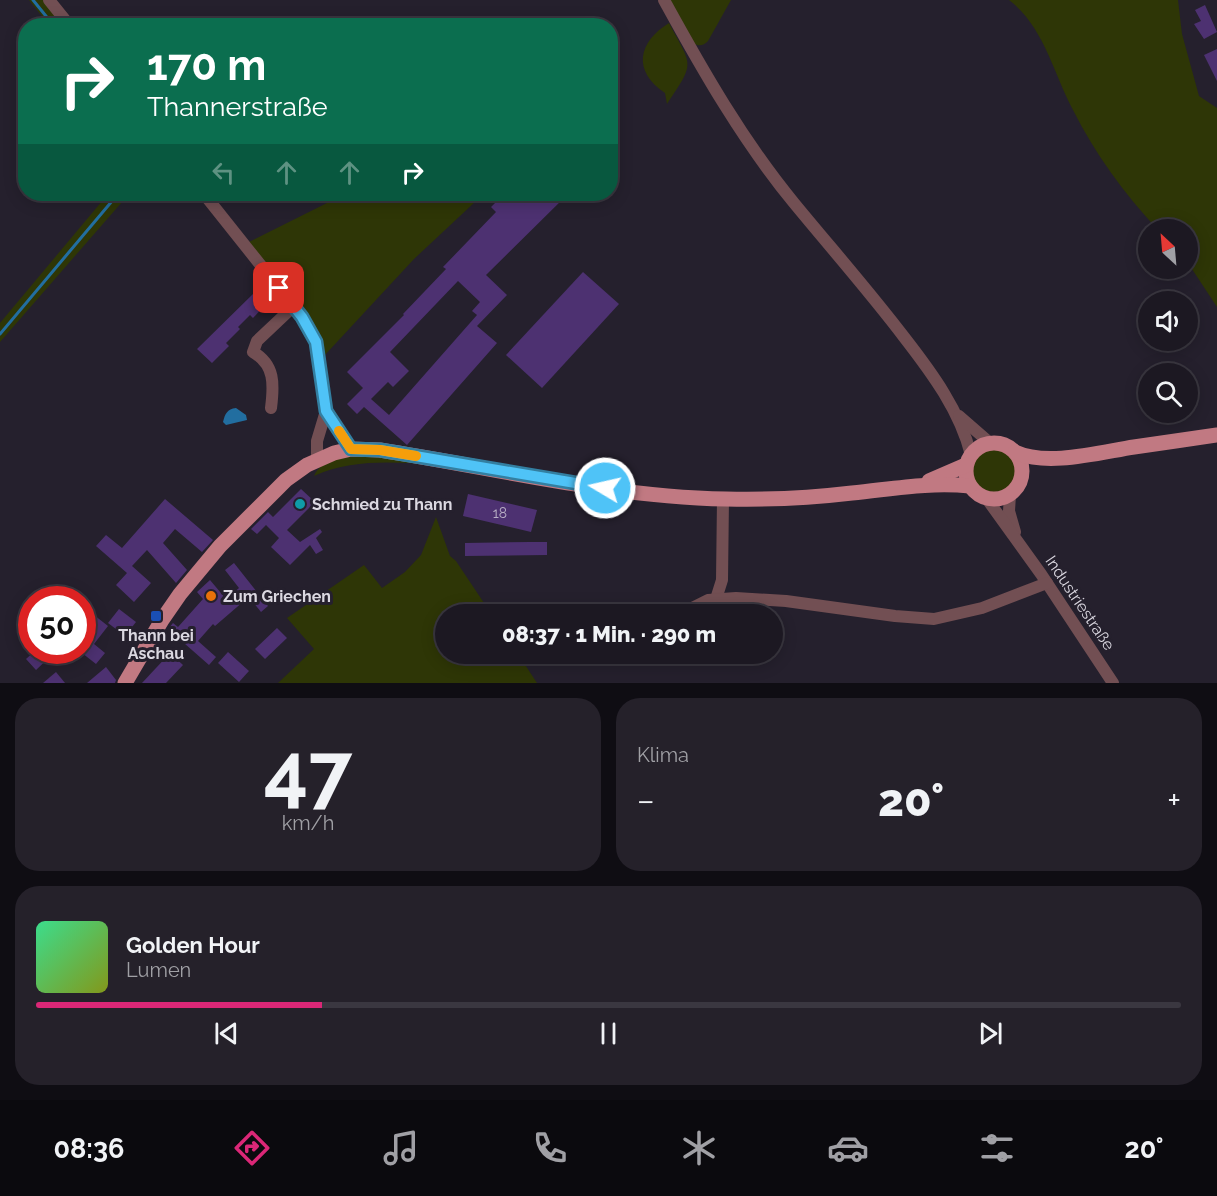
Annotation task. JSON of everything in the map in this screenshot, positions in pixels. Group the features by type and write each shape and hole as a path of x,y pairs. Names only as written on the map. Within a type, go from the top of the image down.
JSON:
{"main road":[{"path":"1022,478 1038,467 1078,456 1217,435"},
{"path":"924,484 968,460 981,446 990,443 1001,444 1024,456 1078,456"},
{"path":"125,683 162,620 220,546 286,480 316,460 351,449 380,450 644,493 723,499 806,497 924,484 970,486"},
{"path":"968,460 966,477 970,486 976,493 987,499 995,500 1010,495 1018,488 1022,478 1020,460 1015,452"}],"street":[{"path":"50,0 64,18"},
{"path":"664,0 699,63 769,171 917,353 956,413 990,443"},
{"path":"210,201 294,306 316,342 326,411 317,441 316,460"},
{"path":"271,408 273,389 270,370 264,359 253,352 257,341 294,306"},
{"path":"326,411 351,449"},
{"path":"956,413 968,460"},
{"name":"Industriestraße","path":"1010,495 1009,511 1019,542"},
{"path":"716,599 722,580 723,499"},
{"name":"Industriestraße","path":"987,499 1019,542 1113,683"},
{"path":"701,604 716,599 760,598 934,619 982,608 1047,583"}],"green space":[{"path":"29,0 43,0 58,18 43,18"},
{"path":"670,0 731,0 708,41 700,45 694,44"},
{"path":"1009,0 1178,0 1182,34 1199,96 1217,108 1217,307 1198,278 1198,219 1148,219 1133,201 1082,126 1047,51 1031,23"},
{"path":"669,23 688,64 683,79 667,104 665,93 647,75 643,57 645,48 651,39"},
{"path":"102,201 123,201 0,342 0,323"},
{"path":"331,201 475,202 414,259 324,356 320,340 249,242"},
{"path":"994,448 1003,449 1010,454 1015,461 1015,479 1010,486 1003,491 994,492 985,491 978,486 973,479 972,470 973,461 978,454 985,449"},
{"path":"373,455 429,464 385,462 356,464 314,476 318,469 331,461"},
{"path":"436,517 450,556 456,561 485,604 435,604 435,664 525,664 537,683 278,683 314,649 287,618 364,565 382,588 405,572 421,555"}],"water":[{"path":"236,408 246,415 247,420 226,425 223,422 226,414 230,409"}],"building":[{"path":"1205,5 1217,32 1204,39 1194,24 1201,21 1195,10"},
{"path":"1217,49 1217,81 1204,55"},
{"path":"497,201 561,201 486,275 507,295 477,326 497,343 407,445 364,407 357,414 347,404 363,388 347,372 404,315 446,269 443,267 496,212 491,207","holes":["458,281 480,302 472,311 477,315 389,415 371,399 388,382 393,387 409,371 390,352"]},
{"path":"583,272 619,304 542,388 506,355"},
{"path":"255,292 267,303 253,318 250,315 238,327 240,329 226,343 229,346 212,363 197,349"},
{"path":"301,489 315,502 287,530 300,542 320,529 322,532 316,538 323,550 316,554 310,545 290,565 271,547 279,538 266,525 257,534 251,529 268,512 273,517"},
{"path":"468,494 537,510 531,532 463,516"},
{"path":"165,499 213,540 202,552 175,529 163,543 187,570 176,583 147,550 132,566 151,583 134,602 116,585 127,573 96,546 106,535 122,548"},
{"path":"547,542 547,555 465,556 465,543"},
{"path":"234,563 268,606 261,612 253,602 244,601 215,626 213,624 198,641 216,657 209,665 168,629 173,623 178,627 203,599 197,592 210,580 226,599 239,588 225,570"},
{"path":"119,609 136,622 125,636 108,623"},
{"path":"96,617 108,626 96,641"},
{"path":"277,628 287,638 265,659 255,649"},
{"path":"96,646 105,653 96,664"},
{"path":"228,652 249,671 239,682 218,663"},
{"path":"170,653 183,665 166,683 142,683"},
{"path":"31,664 42,664 36,670"},
{"path":"106,667 116,680 115,683 87,683"},
{"path":"56,672 65,683 43,683"}],"waterway":[{"path":"33,0 48,18"},
{"path":"0,334 112,201"}],"slow traffic":[{"path":"339,431 351,449 380,450 416,456"}],"place":[{"name":"Schmied zu Thann","path":"300,504"},
{"name":"Zum Griechen","path":"211,596"},
{"name":"Thann bei Aschau","path":"156,616"}],"route":[{"path":"279,288 302,317 316,342 326,411 351,449 380,450 605,488"}]}
